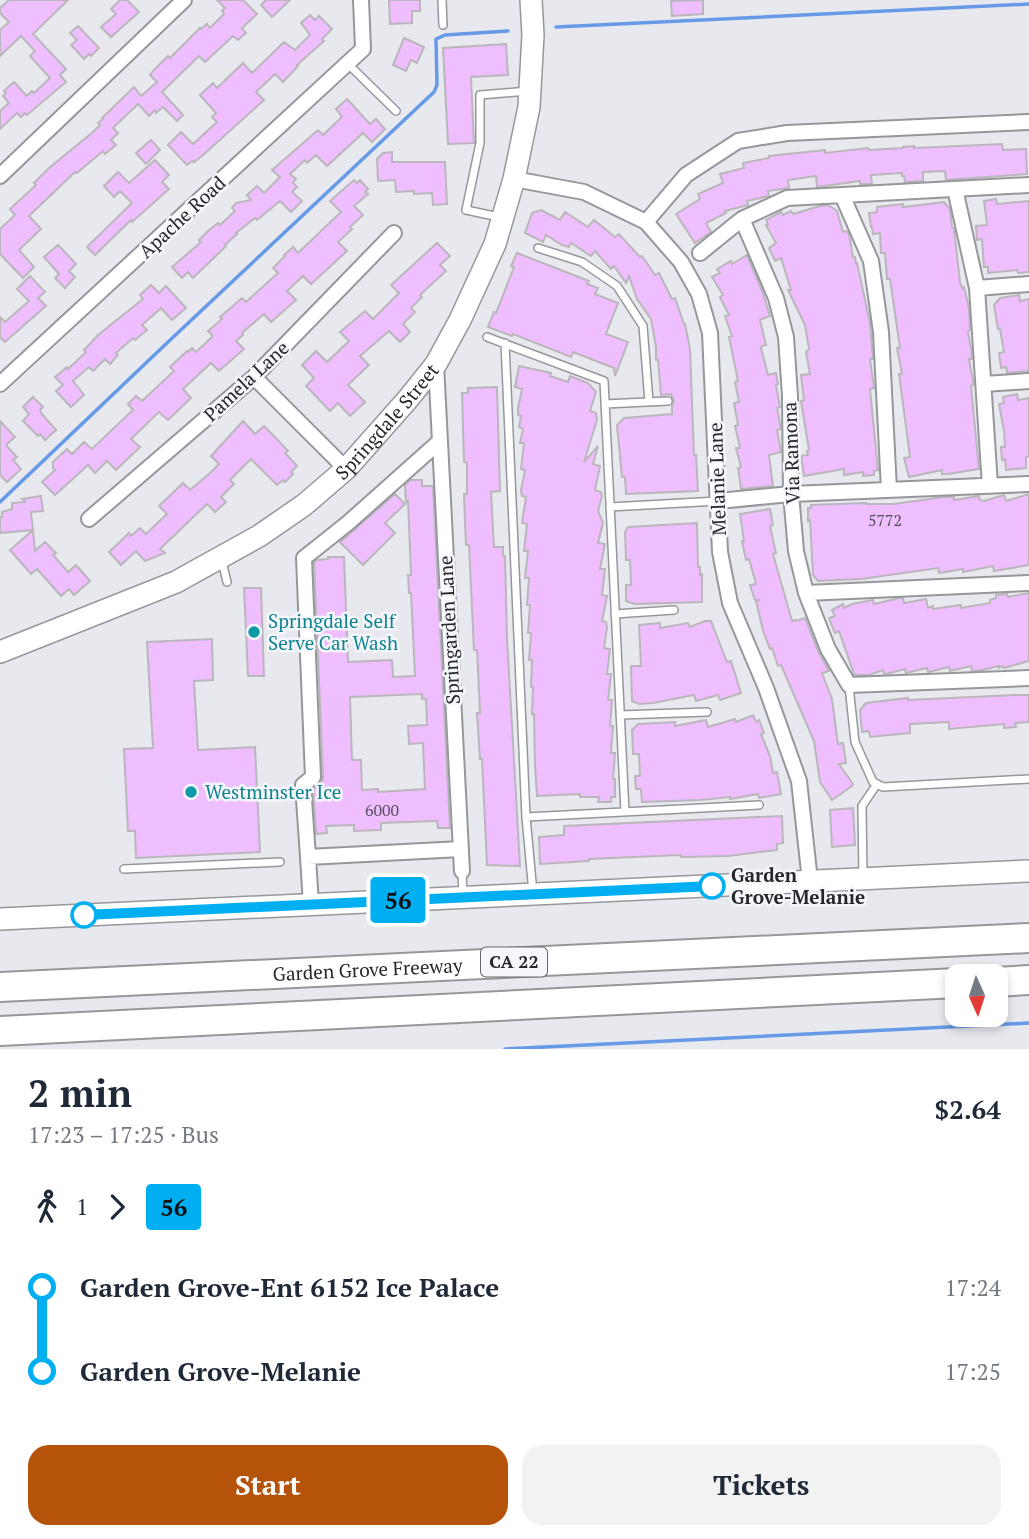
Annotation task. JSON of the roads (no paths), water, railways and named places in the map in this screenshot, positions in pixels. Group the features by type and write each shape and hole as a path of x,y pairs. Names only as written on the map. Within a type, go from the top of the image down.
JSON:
{"highway":[{"name":"Garden Grove Freeway","path":"0,987 1029,937"},
{"path":"1008,981 1029,980"},
{"name":"CA 22","path":"0,1031 945,985"}],"main road":[{"name":"Springdale Street","path":"0,652 176,582 259,536 304,505 346,469 408,399 436,364 460,320 495,244 514,179 528,107 533,35 531,0"},
{"path":"0,919 1029,871"}],"street":[{"path":"0,176 184,0"},
{"name":"Apache Road","path":"1,382 363,49 361,0"},
{"path":"646,222 686,175 738,141 787,132 1029,122"},
{"name":"Melanie Lane","path":"514,179 584,192 646,222 681,262 699,294 710,333 720,551 730,603 766,688 799,781 810,881"},
{"path":"699,253 742,219 787,198 1029,185"},
{"path":"955,189 977,288 990,486"},
{"path":"842,195 872,261 881,332 889,490"},
{"name":"Via Ramona","path":"742,219 776,298 786,337 790,396 791,494 796,551 806,593 828,649 849,685"},
{"name":"Pamela Lane","path":"89,519 254,377 394,233"},
{"path":"977,288 1029,284"},
{"name":"Springarden Lane","path":"436,364 462,871"},
{"path":"254,377 346,469"},
{"path":"984,384 1029,381"},
{"path":"311,905 303,785 313,777 304,558 348,523 440,441"},
{"path":"718,501 791,494 1029,484"},
{"path":"806,593 1029,583"},
{"path":"849,685 1029,678"},
{"path":"308,857 461,849"}],"lane":[{"path":"442,0 443,25"},
{"path":"348,64 396,111"},
{"path":"503,218 467,210 480,143 480,95 530,91"},
{"path":"538,248 582,262 617,286 643,326 649,402"},
{"path":"487,337 604,381 625,812"},
{"path":"505,343 526,817 533,894"},
{"path":"605,404 668,401"},
{"path":"610,508 718,501"},
{"path":"220,557 227,582"},
{"path":"615,614 674,610"},
{"path":"849,685 855,742 873,782 883,787 1029,779"},
{"path":"620,715 707,712"},
{"path":"863,879 862,806 877,784"},
{"path":"526,817 759,805"},
{"path":"124,869 280,862"},
{"name":"Springarden Lane","path":"462,871 463,897"}],"waterway":[{"path":"556,27 1029,4"},
{"path":"0,502 434,92 437,85 436,39 445,35 508,31"},
{"path":"505,1049 1029,1023"}],"place":[{"name":"Springdale Self Serve Car Wash","path":"254,632"},
{"name":"Westminster Ice","path":"191,792"},
{"name":"Garden Grove-Melanie","path":"712,886"}]}
